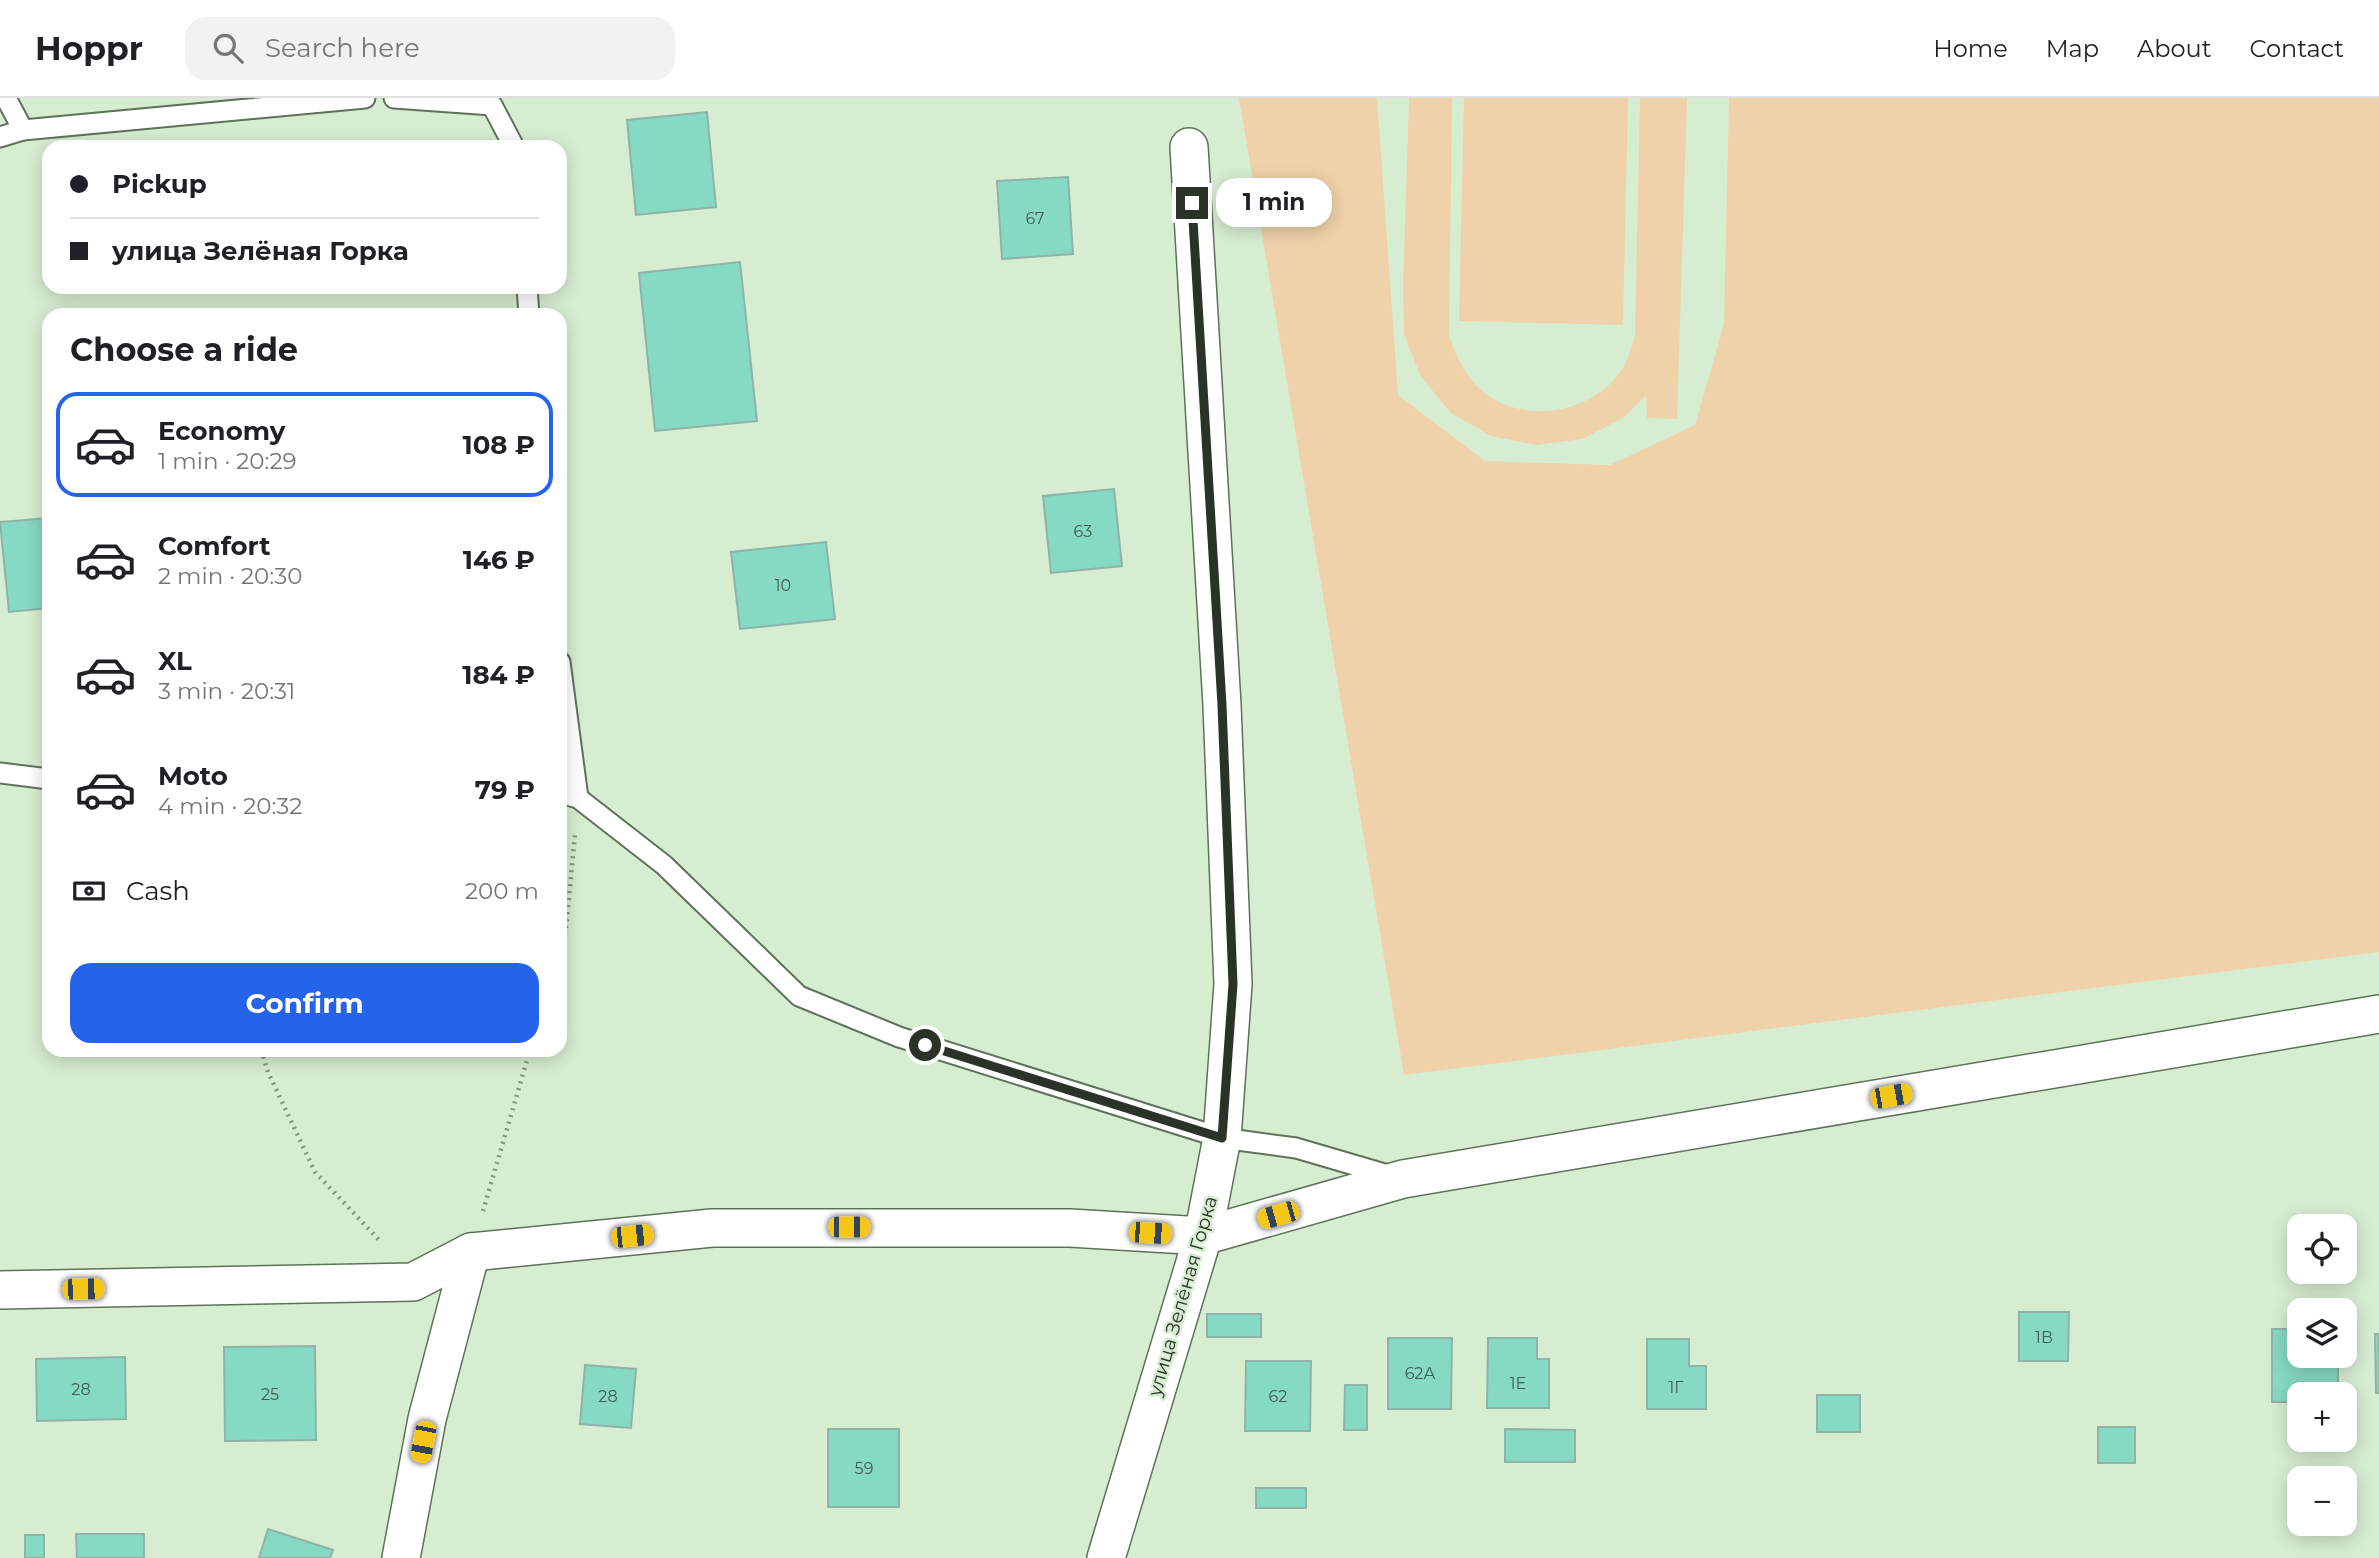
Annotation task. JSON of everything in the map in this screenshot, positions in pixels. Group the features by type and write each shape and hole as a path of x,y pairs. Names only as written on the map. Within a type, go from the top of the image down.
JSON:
{"street":[{"name":"улица Зелёная Горка","path":"1106,1558 1203,1236 1222,1138 1233,984 1222,705 1189,147"},
{"path":"0,1290 413,1282 471,1252 712,1227 1070,1227 1203,1236 1403,1179 2379,1014"},
{"path":"401,1558 428,1419 471,1252"}],"lane":[{"path":"6,98 23,130"},
{"path":"0,137 23,130 365,98"},
{"path":"394,98 494,101 511,140"},
{"path":"567,766 569,796 664,865 799,996 899,1037 1222,1138 1296,1148 1403,1179"},
{"path":"0,773 42,778"}],"path":[{"path":"567,885 569,796"},
{"path":"263,1057 315,1172 370,1227 413,1282"},
{"path":"471,1252 528,1057"}],"shaded area":[{"path":"1239,98 1377,98 1398,395 1485,461 1610,465 1695,425 1724,324 1729,98 2379,98 2379,952 1404,1075"},
{"path":"1409,98 1452,98 1449,336 1458,358 1482,391 1499,402 1518,409 1538,411 1558,410 1596,395 1612,382 1626,362 1635,336 1640,98 1687,98 1677,419 1647,418 1646,395 1623,418 1582,439 1536,445 1491,436 1451,413 1421,377 1404,334"},
{"path":"1464,98 1628,98 1623,325 1459,321"}],"building":[{"path":"707,112 716,207 636,215 627,120"},
{"path":"1068,177 1073,254 1002,259 997,181"},
{"path":"740,262 757,421 655,431 639,273"},
{"path":"1114,489 1122,566 1051,573 1043,496"},
{"path":"42,519 42,609 9,612 0,522"},
{"path":"826,542 835,619 740,629 731,552"},
{"path":"2019,1312 2069,1312 2068,1361 2019,1361"},
{"path":"1207,1314 1261,1314 1261,1337 1207,1337"},
{"path":"2272,1329 2287,1329 2287,1368 2338,1368 2338,1382 2287,1382 2287,1402 2272,1402"},
{"path":"2375,1334 2379,1334 2379,1393 2376,1393"},
{"path":"1388,1338 1452,1338 1451,1409 1388,1409"},
{"path":"1488,1338 1537,1338 1537,1359 1549,1359 1549,1408 1487,1408"},
{"path":"1647,1339 1689,1339 1689,1366 1706,1366 1706,1409 1647,1409"},
{"path":"315,1346 316,1440 225,1441 224,1347"},
{"path":"125,1357 126,1419 37,1421 36,1359"},
{"path":"1246,1361 1311,1361 1310,1431 1245,1431"},
{"path":"585,1365 636,1369 631,1428 580,1424"},
{"path":"1345,1385 1367,1385 1367,1430 1344,1430"},
{"path":"1817,1395 1860,1395 1860,1432 1817,1432"},
{"path":"2098,1427 2135,1427 2135,1463 2098,1463"},
{"path":"828,1429 899,1429 899,1507 828,1507"},
{"path":"1505,1429 1575,1430 1575,1462 1505,1462"},
{"path":"1256,1488 1306,1488 1306,1508 1256,1508"},
{"path":"268,1529 333,1550 330,1558 259,1558"},
{"path":"76,1534 144,1534 144,1558 77,1558"},
{"path":"25,1535 44,1535 44,1558 25,1558"}],"route":[{"path":"925,1045 1222,1138 1233,984 1222,705 1192,203"}]}
